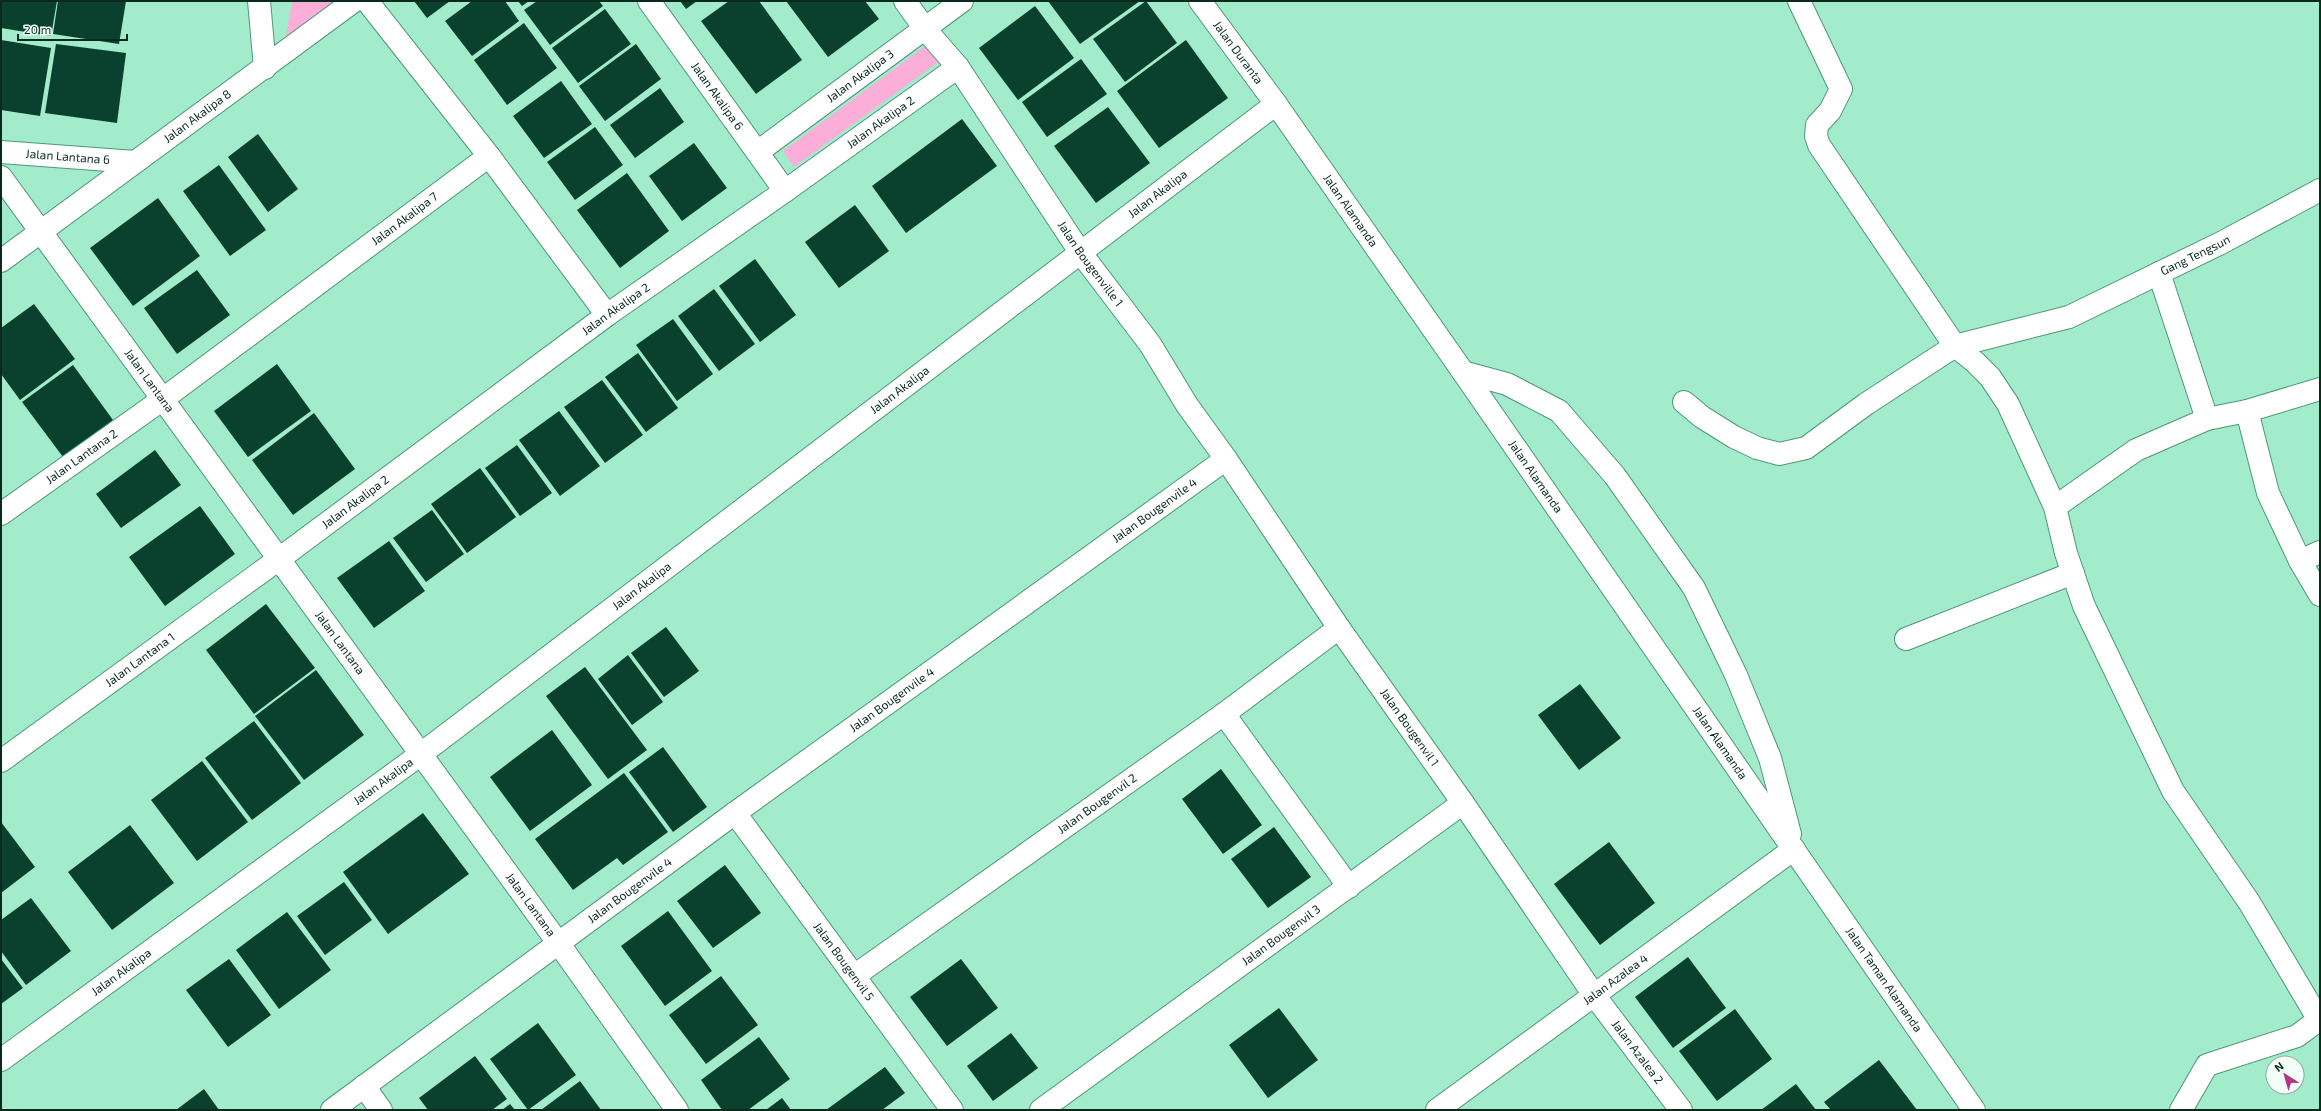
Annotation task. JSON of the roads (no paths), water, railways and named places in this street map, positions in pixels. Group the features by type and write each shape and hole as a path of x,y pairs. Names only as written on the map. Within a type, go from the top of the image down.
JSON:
{"street":[{"path":"259,1 265,68"},
{"name":"Jalan Akalipa 8","path":"1,261 354,1"},
{"path":"367,1 489,156 607,315"},
{"name":"Jalan Akalipa 6","path":"649,1 759,151 785,191"},
{"name":"Jalan Bougenville 1","path":"905,1 958,67 1080,252 1150,344 1187,405 1226,459"},
{"name":"Jalan Akalipa 3","path":"759,151 962,1"},
{"name":"Jalan Duranta","path":"1200,1 1276,104"},
{"path":"1799,1 1841,89 1830,111 1817,125 1816,136 1819,145 1955,346 1975,362 1990,377 2008,404 2055,507 2066,553 2090,619 2173,791 2249,902 2319,1020 2297,1036 2207,1065 2181,1110"},
{"name":"Jalan Akalipa 2","path":"279,559 607,315 785,191 958,67"},
{"name":"Jalan Akalipa","path":"1,1060 421,754 1276,104"},
{"name":"Jalan Alamanda","path":"1276,104 1794,848"},
{"name":"Jalan Lantana 6","path":"1,152 136,162"},
{"name":"Jalan Akalipa 7","path":"163,399 489,156"},
{"name":"Jalan Lantana","path":"1,177 559,944 677,1110"},
{"name":"Gang Tengsun","path":"1684,402 1702,417 1734,437 1757,448 1779,454 1806,448 1866,404 1955,346 2070,317 2221,243 2320,190"},
{"path":"2159,273 2207,419"},
{"path":"1464,372 1508,384 1559,411 1615,476 1694,588 1730,662 1770,758 1794,848"},
{"path":"2055,507 2136,450 2207,419 2247,411 2320,389"},
{"name":"Jalan Lantana 2","path":"1,514 163,399"},
{"path":"2247,411 2268,493 2300,561 2320,595"},
{"name":"Jalan Bougenvil 1","path":"1226,459 1339,628 1463,802 1594,995"},
{"name":"Jalan Bougenvile 4","path":"332,1110 735,813 1226,459"},
{"path":"2300,561 2320,552"},
{"name":"Jalan Lantana 1","path":"1,761 279,559"},
{"path":"1906,639 2073,573"},
{"name":"Jalan Bougenvil 2","path":"854,976 1224,714 1339,628"},
{"path":"1224,714 1349,887"},
{"name":"Jalan Bougenvil 3","path":"1041,1110 1349,887 1463,802"},
{"name":"Jalan Bougenvil 5","path":"735,813 952,1110"},
{"name":"Jalan Azalea 4","path":"1437,1110 1794,848"},
{"name":"Jalan Taman Alamanda","path":"1794,848 1974,1110"},
{"name":"Jalan Azalea 2","path":"1594,995 1681,1110"},
{"path":"364,1086 381,1110"}]}
